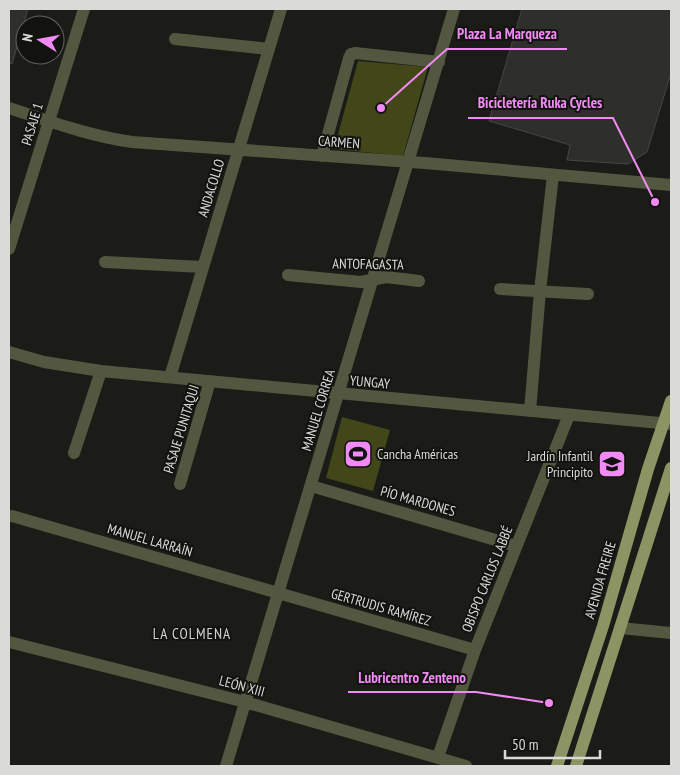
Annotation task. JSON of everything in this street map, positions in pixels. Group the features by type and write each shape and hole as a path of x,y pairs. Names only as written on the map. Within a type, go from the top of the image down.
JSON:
{"main road":[{"name":"AVENIDA FREIRE","path":"557,766 603,626 648,469 667,424 671,401"},
{"path":"576,766 671,468"}],"street":[{"name":"PASAJE 1","path":"9,249 84,9"},
{"name":"ANDACOLLO","path":"170,377 281,9"},
{"name":"MANUEL CORREA","path":"226,766 454,9"},
{"path":"175,39 269,49"},
{"path":"322,156 351,54 439,62"},
{"name":"CARMEN","path":"9,108 108,139 409,162 671,185"},
{"path":"530,411 540,291 553,175"},
{"path":"105,262 203,267"},
{"name":"ANTOFAGASTA","path":"288,275 361,282 373,278 386,277 419,280"},
{"path":"500,289 588,294"},
{"name":"YUNGAY","path":"9,352 44,362 102,371 667,424"},
{"path":"74,452 102,371"},
{"name":"PASAJE PUNITAQUI","path":"180,484 210,381"},
{"name":"OBISPO CARLOS LABBÉ","path":"438,757 475,650 569,415"},
{"name":"PÍO MARDONES","path":"311,486 516,546"},
{"name":"MANUEL LARRAÍN","path":"12,516 278,593"},
{"name":"GERTRUDIS RAMÍREZ","path":"278,593 475,650"},
{"path":"620,628 671,633"},
{"name":"LEÓN XIII","path":"9,642 245,702 466,766"}],"shaded area":[{"name":"Jardín Infantil Principito","path":"606,453 623,458 617,475 601,469"}],"green space":[{"path":"358,61 428,67 403,156 334,149"},
{"name":"Cancha Américas","path":"342,417 390,430 373,491 326,478"}],"building":[{"path":"9,9 28,9 26,15 15,15 15,54 12,64 9,63"},
{"path":"522,9 671,9 671,73 647,152 628,164 567,160 570,145 489,121"}],"place":[{"name":"Plaza La Marqueza","path":"381,108"},
{"name":"Bicicletería Ruka Cycles","path":"655,202"},
{"name":"Cancha Américas","path":"358,454"},
{"name":"Jardín Infantil Principito","path":"612,464"},
{"name":"Lubricentro Zenteno","path":"549,703"}],"district":[{"name":"LA COLMENA","path":"192,633"}]}
